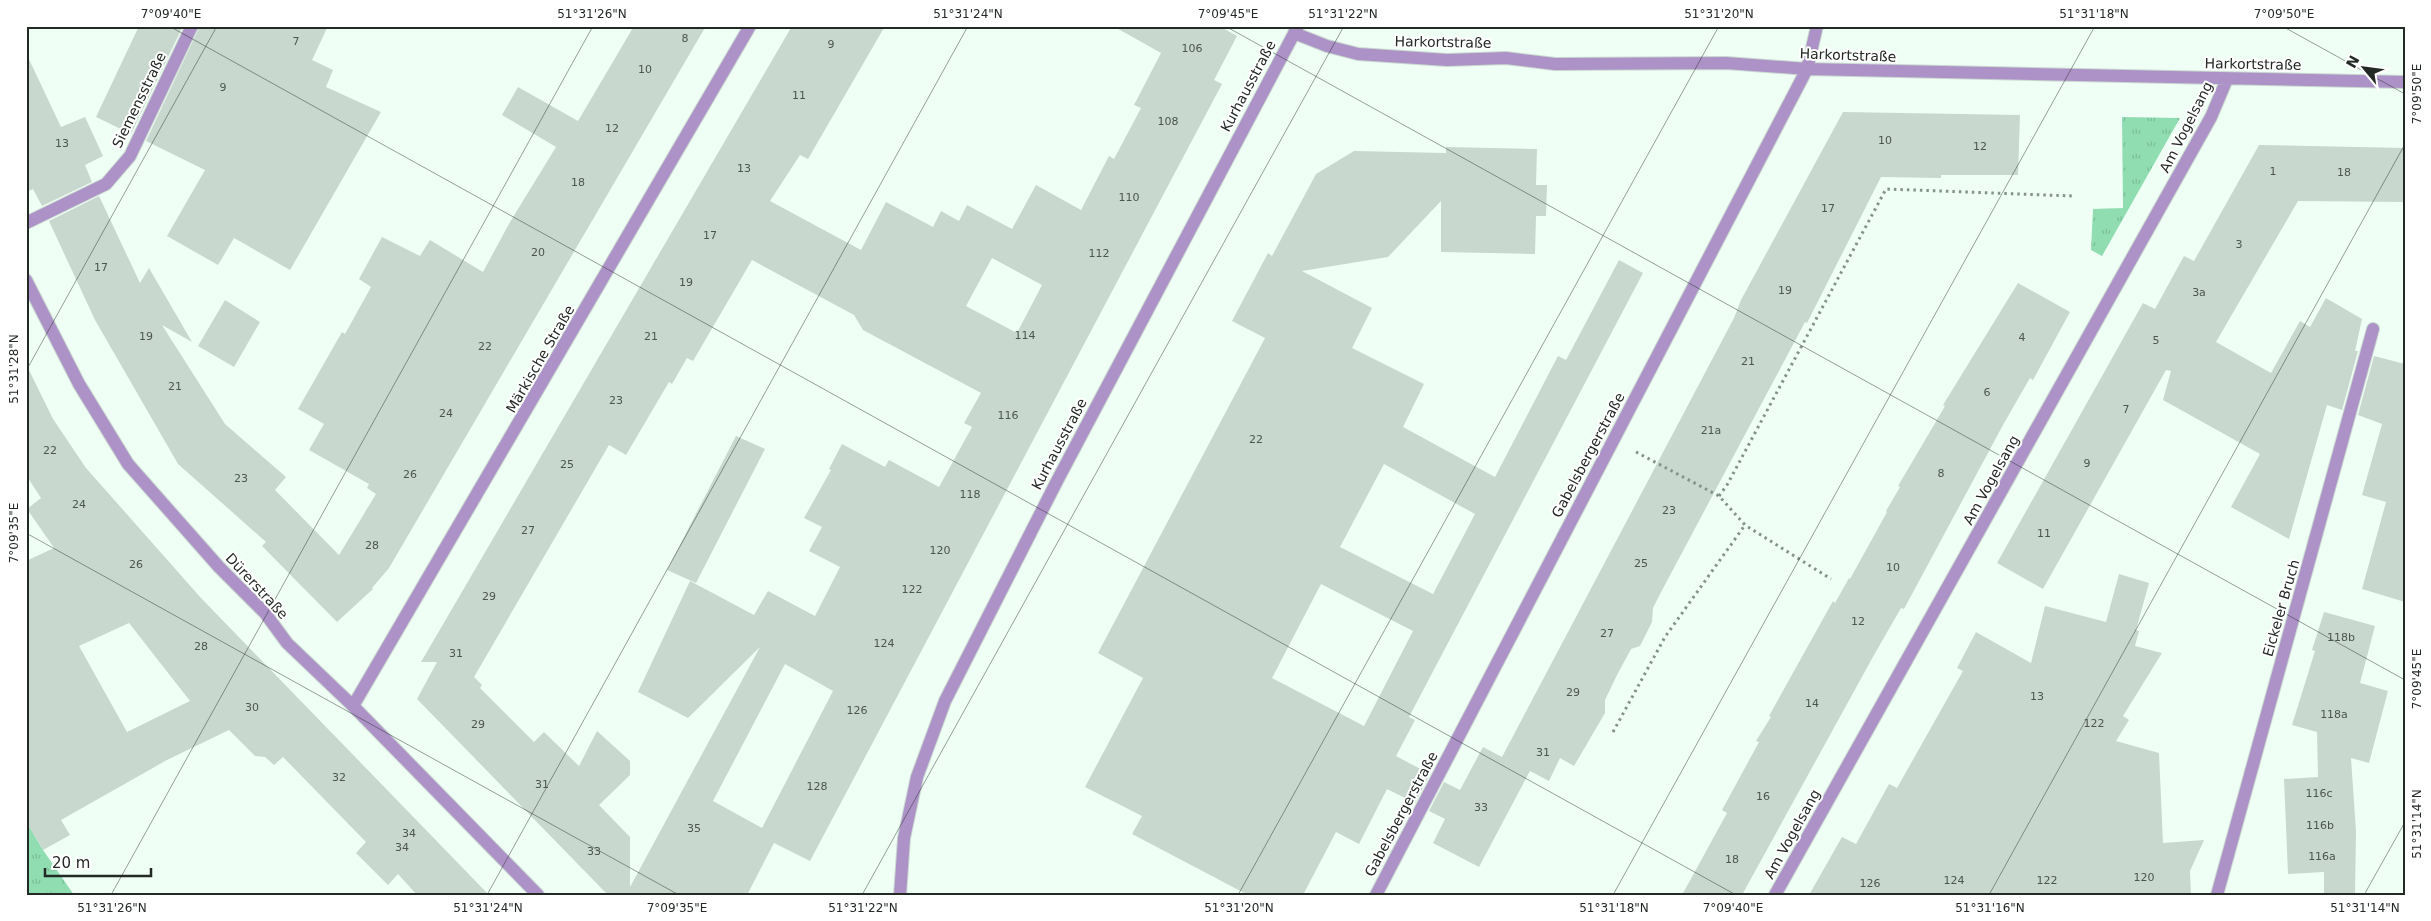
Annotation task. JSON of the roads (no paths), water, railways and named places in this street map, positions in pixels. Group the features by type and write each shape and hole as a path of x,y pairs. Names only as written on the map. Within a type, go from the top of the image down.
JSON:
{"street":[{"name":"Siemensstraße","path":"26,222 106,184 130,156 192,26"},
{"name":"Märkische Straße","path":"353,706 750,26"},
{"name":"Gabelsbergerstraße","path":"1376,895 1807,69 1817,26"},
{"name":"Harkortstraße","path":"1296,30 1327,46 1358,54 1447,60 1506,58 1555,64 1726,63 1807,69 2405,82"},
{"name":"Kurhausstraße","path":"900,895 904,838 917,777 945,701 1061,472 1296,30"},
{"name":"Am Vogelsang","path":"1776,895 2211,117 2227,78"},
{"name":"Dürerstraße","path":"26,280 79,384 128,464 219,567 265,614 287,643 353,706 538,895"},
{"name":"Eickeler Bruch","path":"2217,895 2373,330"}]}
